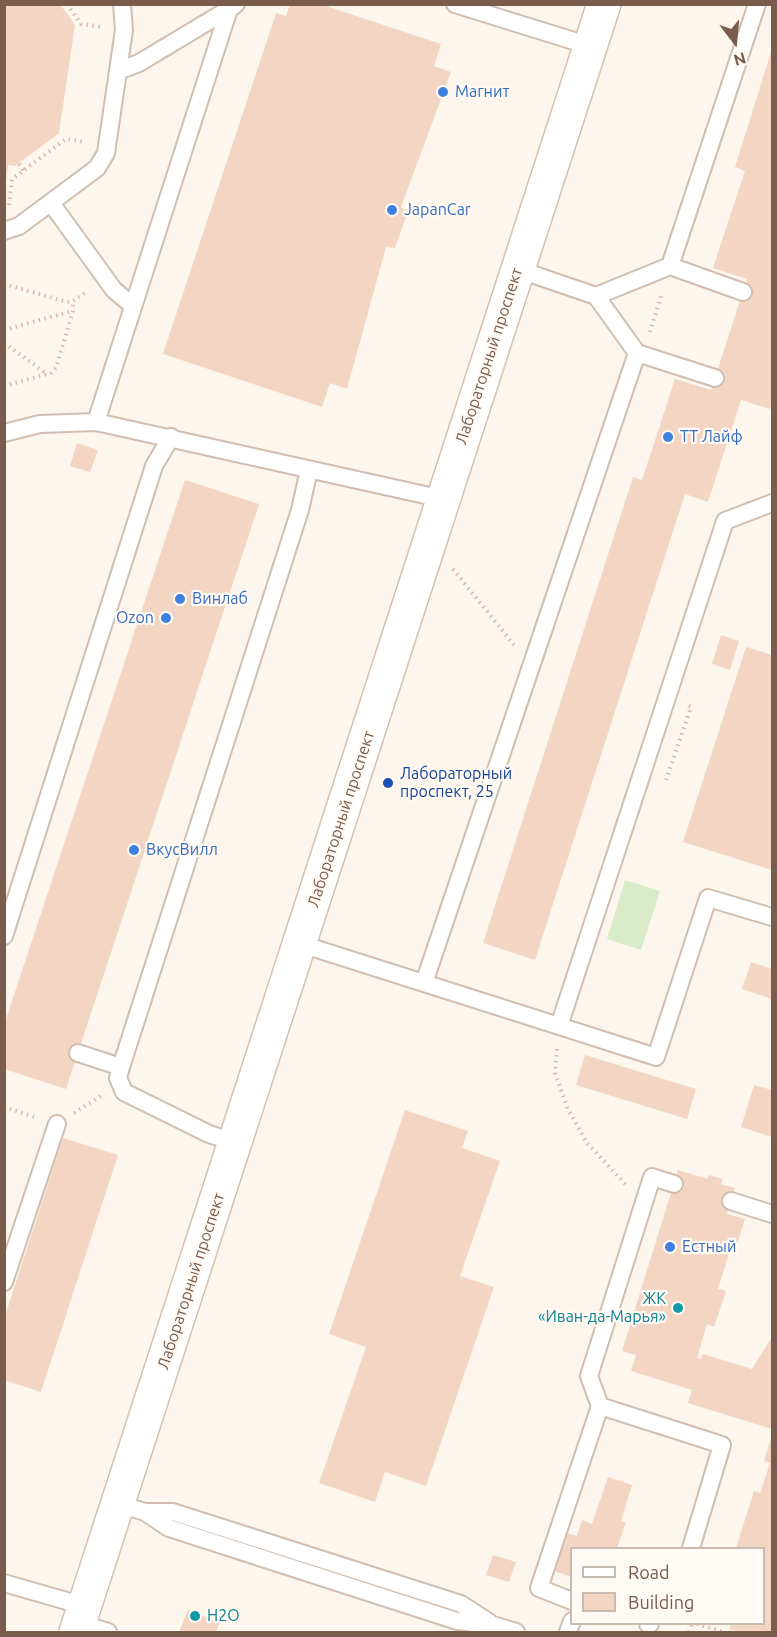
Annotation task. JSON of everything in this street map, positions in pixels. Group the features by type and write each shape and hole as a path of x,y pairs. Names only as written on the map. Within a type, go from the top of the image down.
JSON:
{"street":[{"name":"Лабораторный проспект","path":"87,1624 131,1508 236,1143 604,4"}],"lane":[{"path":"4,231 19,226 97,168 106,153 124,30 122,4"},
{"path":"455,4 491,10 590,46"},
{"path":"670,266 757,4"},
{"path":"118,71 139,63 233,7"},
{"path":"96,422 233,7"},
{"path":"51,203 114,290 133,306"},
{"path":"596,296 670,266 743,292"},
{"path":"517,269 596,296 638,353 715,378"},
{"path":"424,983 638,353"},
{"path":"4,433 40,424 96,422 443,499"},
{"path":"4,936 154,466 171,437"},
{"path":"236,1143 209,1134 124,1092 119,1072 300,510 309,470"},
{"path":"559,1026 725,521 772,503"},
{"path":"301,944 656,1058 708,898 772,917"},
{"path":"78,1053 119,1072"},
{"path":"4,1282 57,1124"},
{"path":"570,1600 540,1588 600,1406 589,1376 652,1177 674,1184"},
{"path":"731,1201 772,1214"},
{"path":"600,1406 722,1445 691,1547"},
{"path":"131,1508 169,1528 457,1621 516,1632"},
{"path":"4,1583 87,1624"}],"path":[{"path":"67,4 81,24 124,30"},
{"path":"8,211 12,180 66,139 107,146"},
{"path":"19,164 24,171"},
{"path":"638,353 647,341 670,266"},
{"path":"4,284 67,302 73,301 94,288"},
{"path":"4,386 47,374 56,368 73,311 73,301"},
{"path":"4,330 73,311"},
{"path":"4,343 47,374"},
{"path":"453,568 531,666"},
{"path":"557,1046 555,1073 567,1107 586,1143 611,1171 645,1203"},
{"path":"4,1107 57,1124 101,1096 119,1072"},
{"path":"703,1625 724,1632"}],"green space":[{"path":"625,880 660,891 641,950 607,939"}],"building":[{"path":"4,4 60,4 75,25 59,133 15,166 8,165 6,181"},
{"path":"290,4 320,4 441,44 434,66 451,72 401,207 408,211 395,248 386,247 347,389 330,383 322,407 163,354 276,13 286,16"},
{"path":"772,49 772,401 770,409 741,400 708,502 685,494 535,960 483,943 633,477 642,480 675,379 711,390 747,279 713,268 745,171 735,167"},
{"path":"77,443 98,450 90,472 70,466"},
{"path":"185,480 259,504 66,1089 4,1069 4,1025"},
{"path":"721,635 739,641 730,670 712,664"},
{"path":"746,647 772,655 772,870 683,842"},
{"path":"751,962 772,969 772,999 742,989"},
{"path":"585,1055 696,1089 687,1119 576,1085"},
{"path":"754,1085 772,1090 772,1137 741,1127"},
{"path":"405,1110 468,1131 462,1148 500,1161 460,1276 494,1287 426,1486 385,1472 375,1502 319,1483 366,1347 329,1334"},
{"path":"63,1138 118,1155 41,1392 4,1380 4,1319"},
{"name":"ЖК «Иван-да-Марья»","path":"678,1170 707,1179 709,1175 723,1179 721,1184 735,1188 727,1214 745,1219 735,1251 730,1250 718,1289 726,1291 714,1327 707,1324 697,1358 701,1359 703,1354 752,1369 772,1337 772,1429 688,1403 692,1390 631,1371 636,1355 622,1351"},
{"path":"772,1434 772,1632 742,1632 729,1629 731,1625 765,1625 765,1547 736,1547 754,1491 760,1493 770,1463 764,1461"},
{"path":"608,1477 632,1485 621,1521 626,1522 617,1547 570,1547 570,1576 554,1571 567,1533 577,1536 582,1520 592,1524"},
{"path":"493,1555 516,1562 509,1582 486,1575"},
{"name":"H2O","path":"188,1610 220,1622 216,1632 179,1632"}],"place":[{"name":"Магнит","path":"443,92"},
{"name":"JapanCar","path":"392,210"},
{"name":"ТТ Лайф","path":"668,437"},
{"name":"Винлаб","path":"180,599"},
{"name":"Ozon","path":"166,618"},
{"name":"Лабораторный проспект, 25","path":"388,783"},
{"name":"ВкусВилл","path":"134,850"},
{"name":"Естный","path":"670,1247"},
{"name":"ЖК «Иван-да-Марья»","path":"678,1308"},
{"name":"H2O","path":"195,1616"}]}
